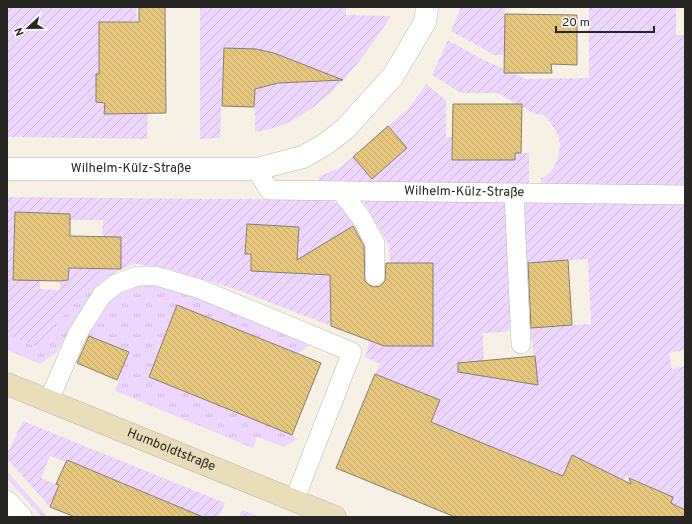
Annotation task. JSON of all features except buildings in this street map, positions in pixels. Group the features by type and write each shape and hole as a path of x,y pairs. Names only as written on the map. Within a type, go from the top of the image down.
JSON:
{"street":[{"name":"Wilhelm-Külz-Straße","path":"7,168 256,169 303,156 324,145 345,130 393,76 425,22 427,7"},
{"name":"Humboldtstraße","path":"7,384 335,517"},
{"path":"7,502 21,517"}],"lane":[{"name":"Wilhelm-Külz-Straße","path":"256,169 269,190 685,195"},
{"path":"341,191 362,219 375,243 375,276"},
{"path":"514,194 521,344"},
{"path":"49,400 78,333 102,295 116,284 137,276 156,276 214,295 352,352 294,501"}],"green space":[{"path":"7,7 136,7 137,21 99,22 99,74 96,74 96,102 105,103 105,114 148,114 147,139 7,137"},
{"path":"200,7 346,7 346,15 391,16 346,78 318,104 285,124 255,132 255,89 278,83 256,49 224,48 220,138 200,139"},
{"path":"461,7 505,7 504,55 494,55 451,31"},
{"path":"589,7 676,7 676,35 685,35 685,187 541,185 541,178 546,176 554,167 560,144 558,135 544,115 535,114 497,93 461,93 432,75 448,40 482,59 526,79 589,78"},
{"path":"426,84 446,100 446,137 452,137 452,160 515,160 515,153 529,153 529,185 320,182 318,177 339,168 353,157 372,179 407,148 388,126 409,108"},
{"path":"7,197 333,200 346,212 354,225 343,232 354,252 366,246 366,276 330,277 331,326 235,289 166,268 134,264 121,269 100,268 100,273 36,347 7,334","holes":["15,213 70,214 70,220 103,220 100,268 69,268 68,279 60,280 60,290 40,289 40,280 13,279"]},
{"path":"362,199 503,200 508,211 513,324 507,332 483,333 484,376 538,385 530,328 591,324 588,259 526,263 523,211 527,201 685,202 685,350 669,353 672,369 685,366 685,517 665,517 673,497 626,476 616,497 467,437 412,468 440,400 375,374 380,364 365,357 370,340 433,346 433,263 390,263 389,245"},
{"path":"100,268 121,269 100,284 81,310 57,352 40,364 7,350 7,334 36,346 100,273"},
{"path":"153,279 293,335 309,346 297,354 178,305 149,377 292,435 298,439 284,447 257,437 253,448 115,391 128,352 86,335 103,309 121,289"},
{"path":"23,421 225,503 218,517 152,517 159,498 67,460 66,462 50,456 41,478 59,485 50,507 7,459 7,454"},
{"path":"7,471 46,515 41,516 7,479"},
{"path":"242,510 260,517 239,517"}]}
